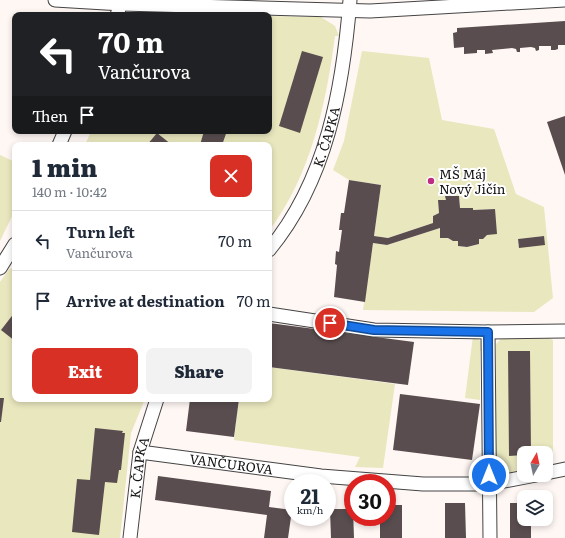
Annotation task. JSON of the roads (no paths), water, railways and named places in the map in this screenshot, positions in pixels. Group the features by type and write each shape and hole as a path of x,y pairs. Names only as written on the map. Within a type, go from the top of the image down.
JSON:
{"street":[{"path":"55,0 121,6 349,5 370,11 565,0"},
{"name":"K. ČAPKA","path":"272,246 291,221 307,189 327,137 340,89 347,39 349,5"},
{"path":"172,12 199,6"},
{"path":"0,268 12,249"},
{"path":"272,314 374,330 474,332 564,331"},
{"path":"488,332 490,538"},
{"name":"K. ČAPKA","path":"130,538 140,452 156,402"},
{"name":"VANČUROVA","path":"140,452 321,476 423,484 490,484 517,479"},
{"path":"553,472 565,469"}],"place":[{"name":"MŠ Máj Nový Jičín","path":"431,181"}]}
